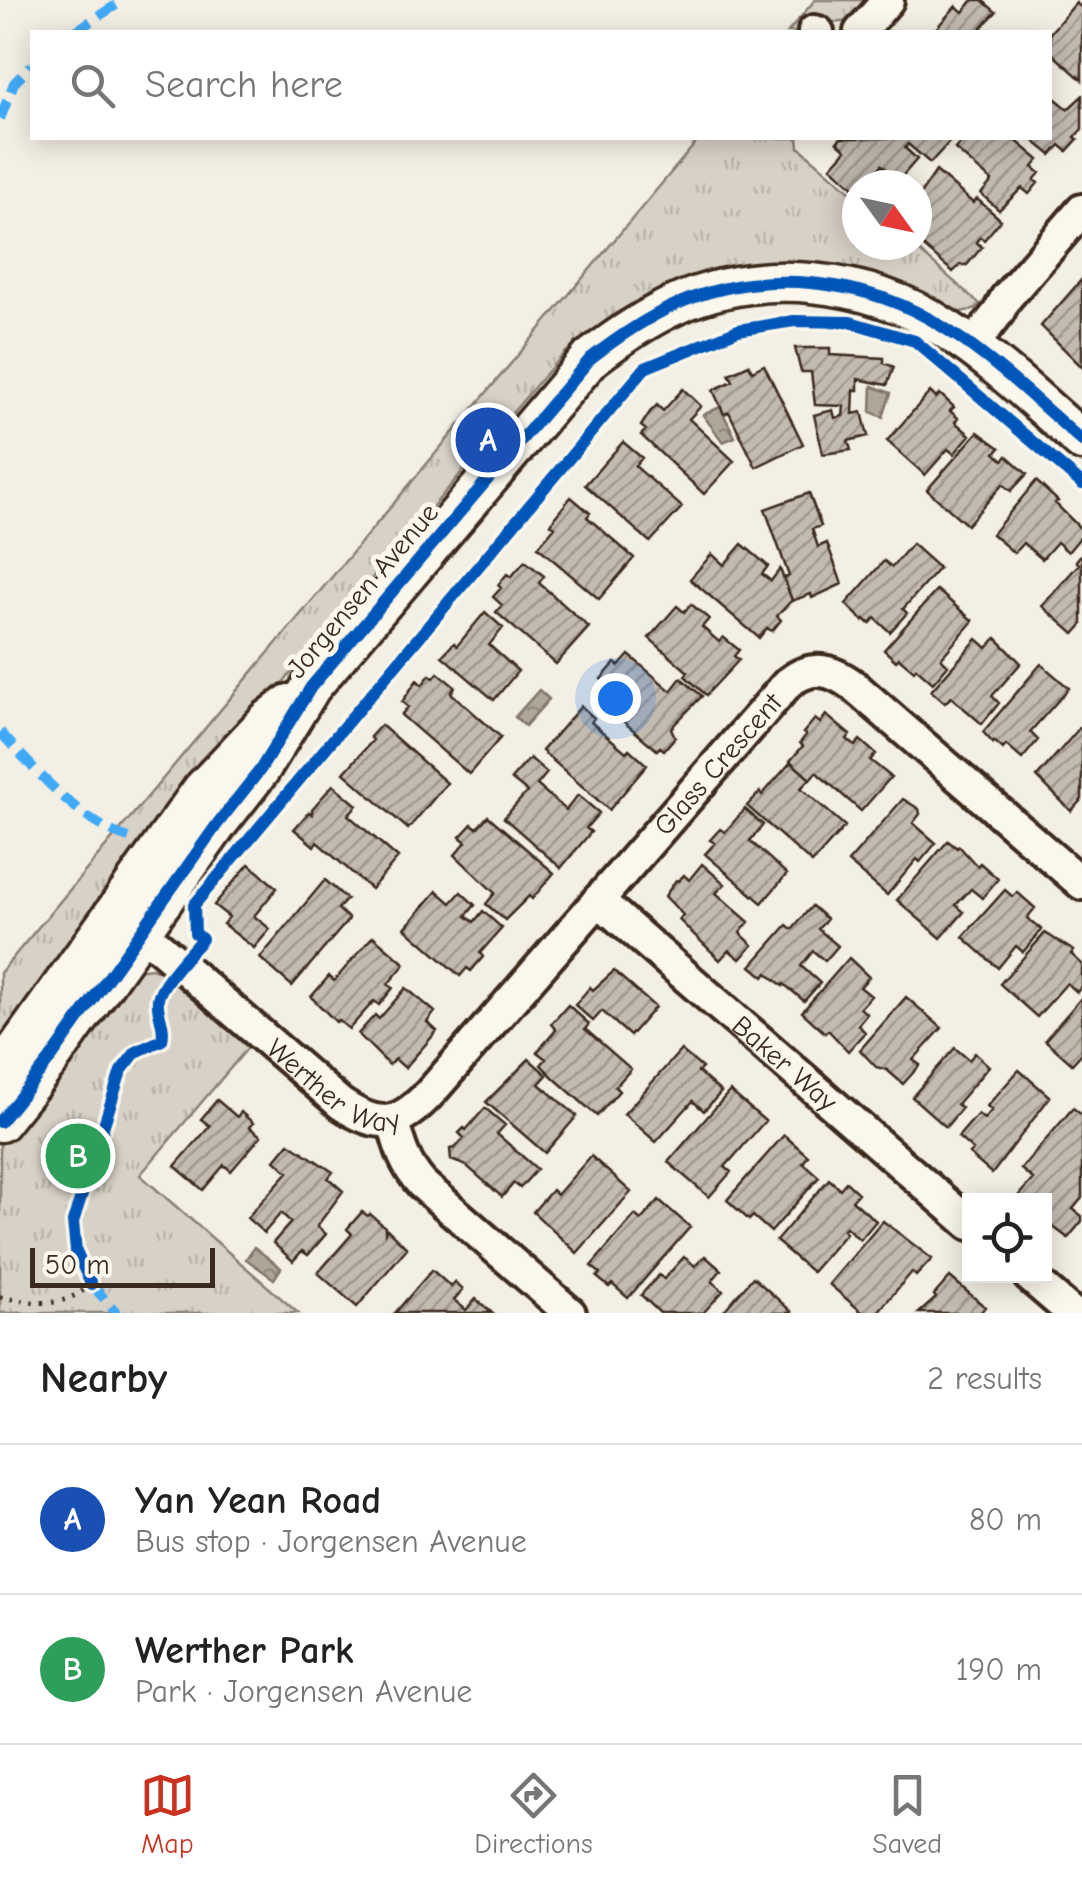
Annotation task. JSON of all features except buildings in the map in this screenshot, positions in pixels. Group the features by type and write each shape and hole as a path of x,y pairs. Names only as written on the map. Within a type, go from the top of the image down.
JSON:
{"street":[{"path":"862,30 888,0"},
{"path":"968,343 998,313 1006,298 1082,210"},
{"name":"Jorgensen Avenue","path":"0,1073 260,770 311,686 591,358 649,318 678,303 741,286 814,284 867,293 920,314 968,343 1082,440"},
{"name":"Glass Crescent","path":"394,1121 431,1092 788,682 810,670 838,674 854,686 1082,884"},
{"name":"Baker Way","path":"598,900 962,1217"},
{"name":"Jorgensen Avenue","path":"0,1122 49,1061 129,920"},
{"name":"Werther Way","path":"129,920 341,1104 367,1119 394,1121 400,1150 422,1184 570,1313"},
{"path":"1037,1283 1072,1313"}],"path":[{"path":"0,1297 55,1304 79,1295 91,1284 83,1270"}],"green space":[{"path":"815,0 869,0 844,22 826,22 812,30 790,30"},
{"path":"698,140 798,140 799,147 842,184 842,260 929,260 980,304 961,312 693,281 616,313 565,353 542,378 276,691 0,1058 0,973"},
{"path":"152,968 179,982 250,1045 140,1175 298,1313 0,1313 0,1138 134,970"}],"water":[{"path":"872,386 891,393 883,417 871,412"},
{"path":"720,407 735,437 723,442 703,415"},
{"path":"539,690 549,699 525,726 515,717"},
{"path":"254,1247 281,1268 274,1279 246,1259"}],"marked path":[{"path":"77,30 124,0"},
{"path":"0,119 14,83 30,67"},
{"path":"0,732 76,808 129,838"},
{"path":"91,1284 117,1313"}],"cycle path":[{"path":"0,1122 49,1061 260,770 311,687 591,358 631,329 675,305 742,285 814,283 849,289 883,298 946,329 999,368 1082,441"},
{"path":"91,1284 76,1251 73,1222 121,1071 136,1052 162,1040 160,992 202,939 195,933 194,905 645,368 738,330 794,321 850,322 915,341 1082,484"}],"place":[{"name":"Yan Yean Road","path":"488,440"},
{"name":"Werther Park","path":"78,1156"}]}
